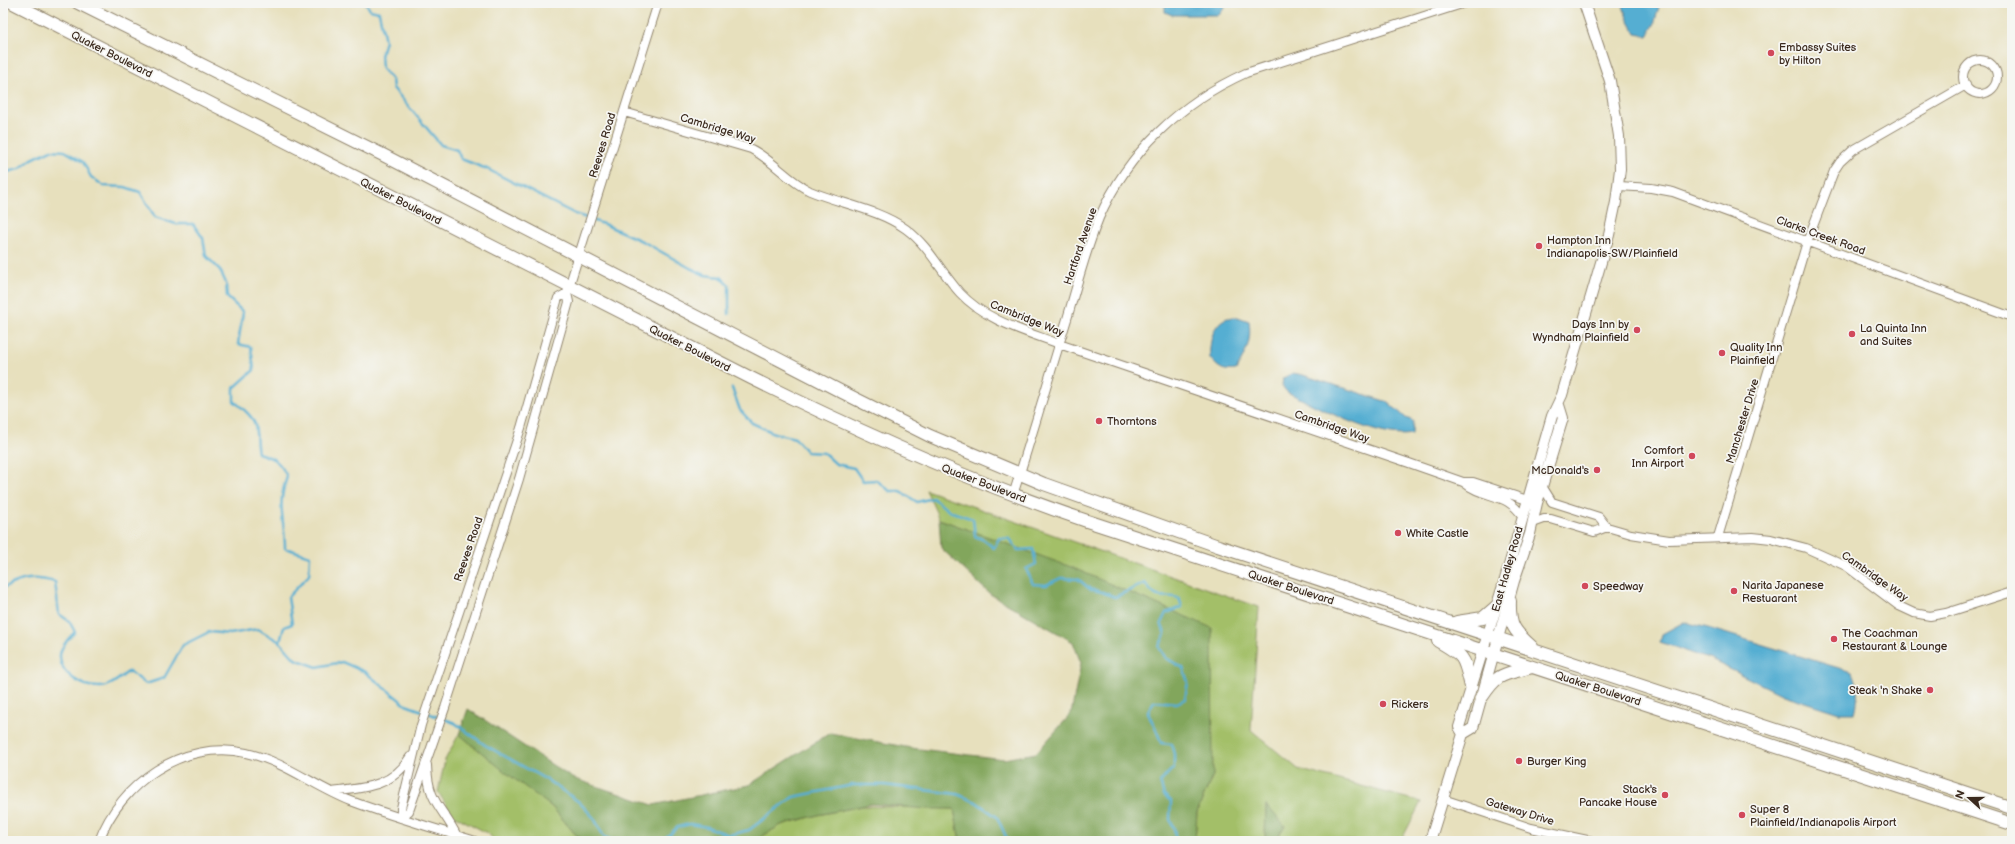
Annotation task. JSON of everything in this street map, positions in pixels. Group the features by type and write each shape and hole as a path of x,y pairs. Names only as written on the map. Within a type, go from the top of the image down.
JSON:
{"main road":[{"name":"Quaker Boulevard","path":"13,3 568,290 838,421 948,469 1013,495 2012,824"},
{"name":"Quaker Boulevard","path":"78,3 383,155 579,258 873,408 958,448 1020,474 1146,521 2012,808"},
{"path":"1510,601 1509,617 1512,625 1523,638 1538,651"},
{"path":"1450,622 1483,618 1498,605"},
{"path":"1413,627 1459,653 1466,663 1471,687"},
{"path":"1482,698 1492,682 1500,675 1532,667"}],"street":[{"name":"Reeves Road","path":"401,818 409,811 427,763 530,441 569,302 568,290 658,3"},
{"name":"Hartford Avenue","path":"1013,495 1089,248 1107,203 1125,171 1155,135 1178,114 1218,87 1246,73 1465,3"},
{"name":"East Hadley Road","path":"1463,734 1459,727 1482,650 1494,636 1510,601 1532,523 1532,502 1552,416 1558,405 1610,235 1619,186 1619,142 1610,81 1584,3"},
{"path":"1986,61 1994,67 1997,78 1991,89 1985,92 1977,93 1966,85 1964,73 1972,62 1986,61"},
{"name":"Manchester Drive","path":"1718,537 1807,242 1834,171 1846,155 1966,85"},
{"name":"Cambridge Way","path":"624,112 751,148 768,159 795,182 810,191 898,224 921,242 960,293 974,307 992,318 1059,344 1463,482 1473,482 1532,502"},
{"name":"Clarks Creek Road","path":"1619,186 1652,188 1673,192 2012,318"},
{"name":"Reeves Road","path":"401,818 401,808 415,748 427,706 521,428 558,298 568,290"},
{"name":"East Hadley Road","path":"1430,841 1463,734 1473,728 1482,698 1494,654 1494,636 1498,605 1523,517 1542,486 1563,418 1558,405"},
{"name":"Cambridge Way","path":"1463,482 1472,489 1512,503 1523,517"},
{"name":"Cambridge Way","path":"1542,486 1552,502 1599,517 1607,527 1647,538 1687,540 1718,537 1771,539 1816,552 1856,573 1903,608 1921,615 1946,614 2012,592"},
{"name":"Cambridge Way","path":"1532,523 1544,519 1551,519 1594,532 1607,527"},
{"path":"332,792 368,787 386,781 404,767 415,748"},
{"path":"99,841 114,809 132,788 158,769 184,757 218,749 247,753 269,761 349,800 474,841"},
{"path":"427,763 427,779 432,796 458,836"},
{"name":"Gateway Drive","path":"1443,799 1531,828 1592,841"}],"green space":[{"path":"926,490 1259,607 1251,730 1298,769 1421,802 1401,841 1313,841 1304,835 1304,841 1279,841 1280,833 1266,806 1265,841 1195,841 1197,812 1213,775 1007,544 939,519"},
{"path":"939,519 1071,567 1212,628 1213,775 1197,812 1195,841 960,841 954,809 927,809 871,804 818,815 781,825 754,841 584,841 576,835 552,807 505,772 459,734 468,709 572,778 653,805 749,785 830,733 911,748 1004,759 1036,753 1071,714 1081,663 1073,642 990,594 941,548"},
{"path":"459,734 552,807 576,835 584,841 496,841 487,833 453,815 438,792 445,760"},
{"path":"1266,805 1285,826 1280,833 1279,841 1265,841"},
{"path":"862,806 954,809 960,841 754,841 781,825 818,815"}],"water":[{"path":"1165,3 1225,3 1225,7 1219,15 1172,15 1165,12"},
{"path":"1622,3 1660,3 1654,25 1647,36 1636,34 1627,18"},
{"path":"1238,317 1249,321 1249,341 1243,358 1236,370 1224,370 1218,367 1210,358 1212,336 1217,326 1226,318"},
{"path":"1293,373 1388,402 1406,418 1413,421 1412,434 1399,435 1367,428 1332,414 1287,392 1282,386 1283,378"},
{"path":"1684,622 1852,672 1856,683 1857,692 1855,713 1839,713 1783,695 1711,660 1660,642 1662,634"}],"waterway":[{"path":"366,3 370,10 379,12 385,41 381,54 382,68 392,80 393,88 441,145 457,150 461,159 487,169 575,214 606,225 644,242 705,275 721,277 729,285 729,314"},
{"path":"3,173 19,169 32,159 51,150 65,151 83,162 91,177 104,186 125,187 140,192 155,217 176,224 193,224 203,238 206,256 220,270 226,283 227,297 243,312 238,344 251,347 254,370 234,388 234,401 252,418 254,422 256,428 258,453 276,461 282,467 287,477 282,497 285,548 310,556 309,575 288,597 292,624 284,627 280,642"},
{"path":"732,388 740,410 752,423 774,433 795,438 807,452 824,453 836,464 854,468 863,481 876,480 890,491 900,491 917,502 933,498 949,511 973,519 975,536 984,540 994,548 999,538 1010,539 1018,550 1033,549 1036,564 1026,569 1033,584 1046,585 1061,578 1078,579 1090,589 1115,597 1145,583 1157,596 1179,598 1182,607 1166,613 1161,623 1165,634 1159,647 1166,658 1183,668 1188,682 1185,699 1177,703 1154,701 1148,712 1161,743 1171,744 1174,754 1174,767 1160,782 1164,795 1171,801 1170,819 1174,829 1176,841"},
{"path":"3,588 16,582 28,579 40,579 55,582 59,614 69,621 75,632 62,648 60,655 63,668 73,678 93,687 104,687 116,681 129,671 146,684 164,678 183,645 209,632 230,634 258,629 280,642 295,659 317,667 342,662 365,672 406,705 455,723 485,745 547,780 579,802 594,818 604,837 614,841"},
{"path":"662,841 678,827 690,824 707,827 729,835 749,830 793,797 853,785 884,785 957,794 976,802 997,817 1008,841"}],"place":[{"name":"Embassy Suites by Hilton","path":"1771,53"},
{"name":"Hampton Inn Indianapolis-SW/Plainfield","path":"1539,246"},
{"name":"Days Inn by Wyndham Plainfield","path":"1637,330"},
{"name":"La Quinta Inn and Suites","path":"1852,334"},
{"name":"Quality Inn Plainfield","path":"1722,353"},
{"name":"Thorntons","path":"1099,421"},
{"name":"Comfort Inn Airport","path":"1692,456"},
{"name":"McDonald's","path":"1597,470"},
{"name":"White Castle","path":"1398,533"},
{"name":"Speedway","path":"1585,586"},
{"name":"Narita Japanese Restuarant","path":"1734,591"},
{"name":"The Coachman Restaurant & Lounge","path":"1834,639"},
{"name":"Steak 'n Shake","path":"1930,690"},
{"name":"Rickers","path":"1383,704"},
{"name":"Burger King","path":"1519,761"},
{"name":"Stack's Pancake House","path":"1665,795"},
{"name":"Super 8 Plainfield/Indianapolis Airport","path":"1742,815"}]}
